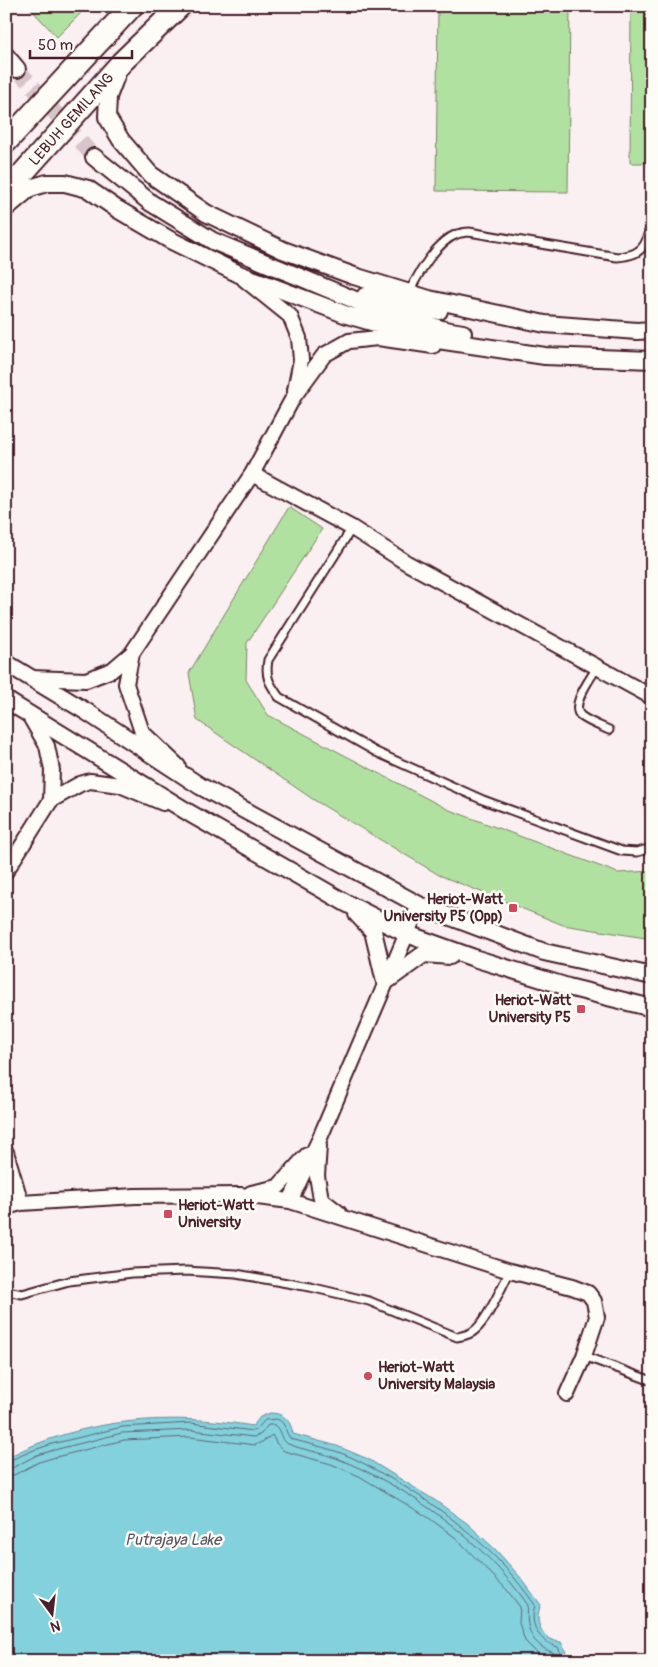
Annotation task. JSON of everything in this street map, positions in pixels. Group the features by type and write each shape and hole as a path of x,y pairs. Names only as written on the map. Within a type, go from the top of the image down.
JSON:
{"main road":[{"name":"LEBUH GEMILANG","path":"6,142 132,6"},
{"name":"LEBUH GEMILANG","path":"6,192 122,62 180,6"}],"street":[{"path":"6,56 17,69"},
{"path":"122,62 108,97 106,117 121,140 150,174 206,213 283,250 354,276 429,299 545,324"},
{"path":"94,157 150,203 213,241 379,310 446,330 538,346 652,359"},
{"path":"6,208 30,188 47,183 65,183 88,189 116,209 170,240 239,274 347,315 431,339 545,356"},
{"path":"239,274 290,316 299,338 301,360 294,396"},
{"path":"309,282 378,299 490,319 637,331 652,330"},
{"path":"30,678 86,680 112,670 132,653 252,474 294,396 324,355 349,340 378,338 486,355 652,359"},
{"path":"252,474 352,528 407,563 652,697"},
{"path":"132,653 126,684 142,732 200,786"},
{"path":"6,663 87,712 200,786 419,905 544,952 652,976"},
{"path":"6,700 190,814 346,903 406,934 477,959 568,987 652,1008"},
{"path":"29,715 47,746 52,770 51,800"},
{"path":"6,871 51,800 80,784 90,781 120,785 190,814"},
{"path":"346,903 373,931 385,982"},
{"path":"290,1201 319,1140 419,905"},
{"path":"385,982 424,954 477,959"},
{"path":"240,1195 278,1187 319,1140"},
{"path":"319,1140 317,1176 321,1199 349,1221"},
{"path":"6,1152 21,1203"},
{"path":"6,1207 21,1203 135,1196 240,1195 290,1201 510,1271 572,1287 588,1293 594,1302 597,1317 584,1356 567,1394"}],"lane":[{"path":"408,292 424,265 444,243 456,234 469,232 617,257 628,256 638,252 645,243 652,225"},
{"path":"352,528 268,660 266,672 270,685 279,697 295,708 376,752 483,800 622,851 636,852 652,848"},
{"path":"597,667 577,701 576,708 580,715 609,730"},
{"path":"6,1288 12,1292 22,1294 69,1281 132,1273 186,1271 236,1274 310,1287 369,1301 456,1337 468,1335 480,1326 510,1271"},
{"path":"584,1356 652,1382"}],"green space":[{"path":"28,6 88,6 57,37"},
{"path":"438,6 570,6 568,192 436,191"},
{"path":"631,6 652,6 652,163 630,163"},
{"path":"289,507 322,529 247,643 246,680 268,715 447,809 618,873 652,871 652,939 563,925 439,875 314,800 197,720 189,673"}],"water":[{"name":"Putrajaya Lake","path":"270,1413 283,1416 291,1425 293,1434 337,1446 368,1459 436,1501 468,1524 496,1550 521,1578 541,1605 538,1617 541,1629 549,1638 561,1642 570,1661 6,1661 6,1458 65,1434 96,1427 158,1419 190,1419 253,1426 260,1417"}],"tunnel":[{"path":"17,69 94,157"}],"place":[{"name":"Heriot-Watt University P5 (Opp)","path":"513,908"},
{"name":"Heriot-Watt University P5","path":"581,1009"},
{"name":"Heriot-Watt University","path":"168,1214"},
{"name":"Heriot-Watt University Malaysia","path":"368,1376"}]}
